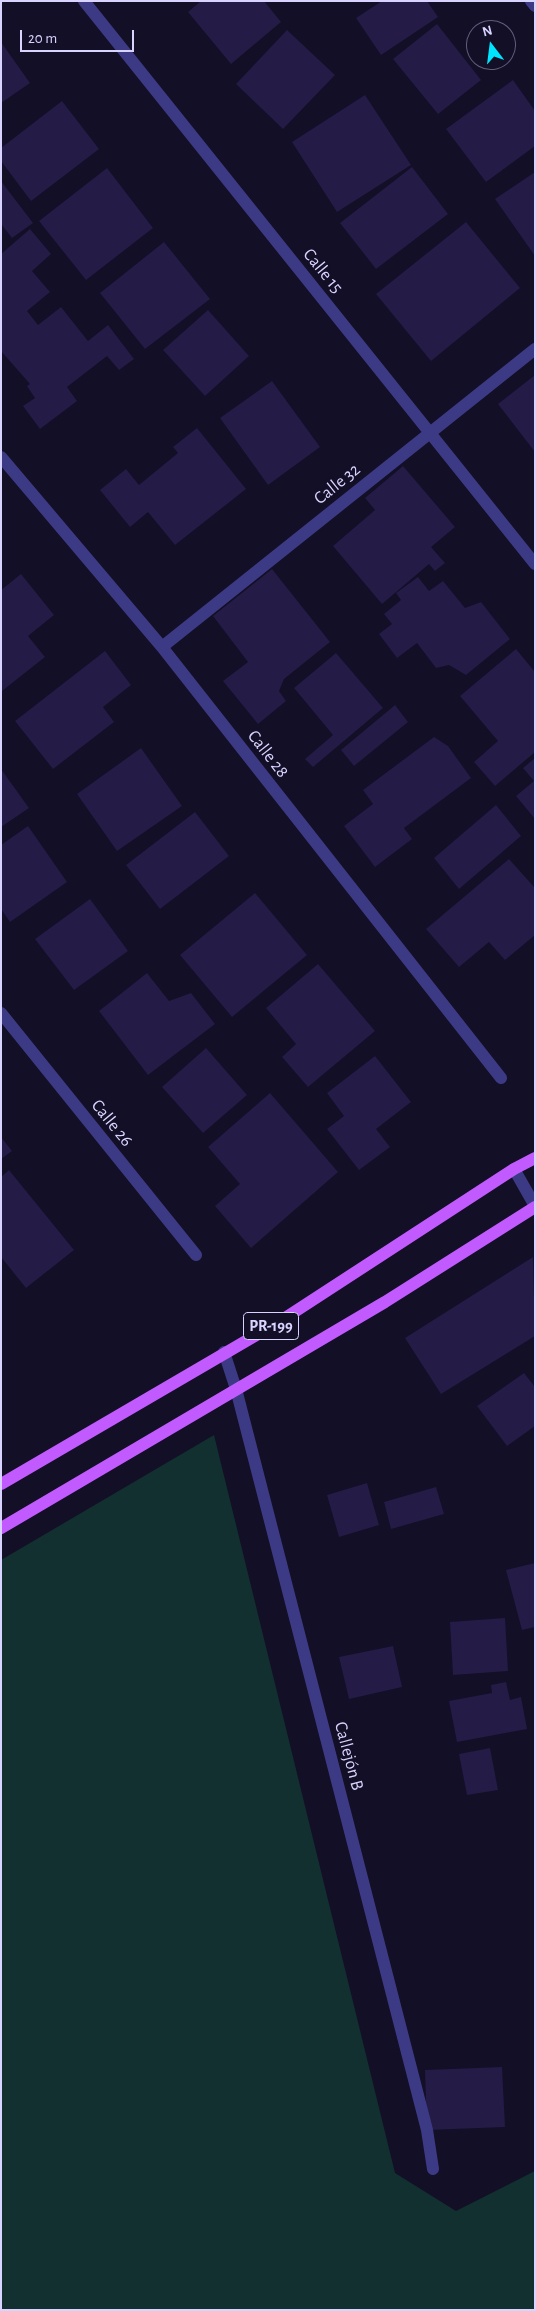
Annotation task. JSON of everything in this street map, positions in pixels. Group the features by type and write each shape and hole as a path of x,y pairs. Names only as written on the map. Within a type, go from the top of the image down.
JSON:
{"main road":[{"name":"PR-199","path":"1,1484 224,1352 282,1320 514,1169 535,1158"},
{"name":"PR-199","path":"1,1528 385,1302 535,1206"}],"street":[{"name":"Calle 15","path":"84,1 535,564"},
{"path":"531,1 535,6"},
{"name":"Calle 32","path":"162,647 535,349"},
{"name":"Calle 28","path":"3,461 162,647 501,1078"},
{"name":"Calle 26","path":"1,1013 196,1255"},
{"path":"514,1169 535,1206"},
{"name":"Callejón B","path":"224,1352 236,1389 427,2130 433,2169"}],"green space":[{"path":"214,1435 395,2173 456,2211 535,2171 535,2310 1,2310 1,1560"}],"building":[{"path":"201,1 264,1 281,22 231,64 188,12"},
{"path":"382,1 427,1 438,17 381,55 356,18"},
{"path":"437,24 466,61 466,70 473,70 481,80 438,114 393,59"},
{"path":"287,30 335,75 283,129 236,84"},
{"path":"1,42 30,83 1,103"},
{"path":"513,80 535,111 535,146 486,182 446,129"},
{"path":"365,95 411,165 337,212 292,142"},
{"path":"62,101 99,149 31,201 1,161 1,148"},
{"path":"412,167 448,214 376,269 340,223"},
{"path":"107,168 153,228 86,280 39,221"},
{"path":"535,172 535,256 495,199"},
{"path":"1,181 33,223 12,238 1,224"},
{"path":"466,222 520,288 431,361 376,294"},
{"path":"30,229 51,254 32,271 50,292 27,311 38,325 61,307 88,341 108,325 134,359 119,370 107,356 67,387 77,401 40,429 23,406 35,398 27,386 30,384 1,351 1,254"},
{"path":"164,242 210,299 145,349 100,293"},
{"path":"208,310 249,356 205,396 163,350"},
{"path":"535,375 535,452 498,404"},
{"path":"272,381 320,447 268,485 220,418"},
{"path":"197,428 246,489 175,545 148,512 130,527 100,490 126,469 139,485 178,453 173,447"},
{"path":"403,466 455,527 431,547 445,563 435,571 429,564 382,604 333,546 375,510 365,498"},
{"path":"272,569 330,642 284,679 279,691 286,701 258,724 223,681 248,662 213,616"},
{"path":"21,574 54,615 28,636 45,657 2,691 1,590"},
{"path":"418,577 429,591 443,581 465,608 481,602 510,639 466,675 449,665 436,668 417,643 397,658 379,634 392,624 384,614 401,600 396,593"},
{"path":"516,649 535,672 535,752 495,786 474,762 498,741 460,696"},
{"path":"105,651 131,685 103,707 114,722 53,769 15,721"},
{"path":"336,653 383,708 313,767 305,759 333,735 294,688"},
{"path":"395,705 408,722 354,766 341,750"},
{"path":"434,737 448,746 471,778 404,828 412,839 375,867 344,826 373,804 363,790"},
{"path":"141,748 182,806 117,851 77,794"},
{"path":"535,758 535,819 516,796 534,781 523,768"},
{"path":"1,769 29,808 1,827"},
{"path":"496,805 521,836 459,889 434,858"},
{"path":"195,812 229,856 160,909 126,865"},
{"path":"28,826 67,882 10,922 1,909 1,845"},
{"path":"509,859 535,888 535,935 505,960 489,942 459,967 426,929"},
{"path":"255,893 307,955 232,1017 180,955"},
{"path":"90,899 128,951 74,990 35,939"},
{"path":"318,964 375,1031 308,1087 282,1057 296,1044 266,1008"},
{"path":"147,973 169,1001 191,993 215,1024 148,1075 99,1011"},
{"path":"206,1048 247,1095 203,1133 162,1087"},
{"path":"375,1056 411,1102 376,1129 390,1147 359,1170 327,1129 344,1116 327,1093"},
{"path":"270,1093 338,1172 251,1248 215,1206 240,1184 208,1147"},
{"path":"1,1137 12,1151 1,1159"},
{"path":"9,1170 74,1250 26,1288 1,1257 1,1177"},
{"path":"533,1257 535,1336 441,1394 405,1338"},
{"path":"524,1373 535,1387 535,1426 507,1446 477,1406"},
{"path":"367,1483 379,1525 339,1537 327,1495"},
{"path":"436,1487 444,1514 391,1529 384,1502"},
{"path":"535,1563 535,1627 522,1630 506,1570"},
{"path":"505,1618 508,1671 453,1675 450,1622"},
{"path":"393,1646 402,1687 349,1699 339,1657"},
{"path":"506,1682 510,1700 521,1697 527,1729 457,1742 449,1701 492,1693 491,1685"},
{"path":"490,1748 498,1790 467,1795 459,1754"},
{"path":"502,2067 505,2127 427,2130 425,2070"}]}
